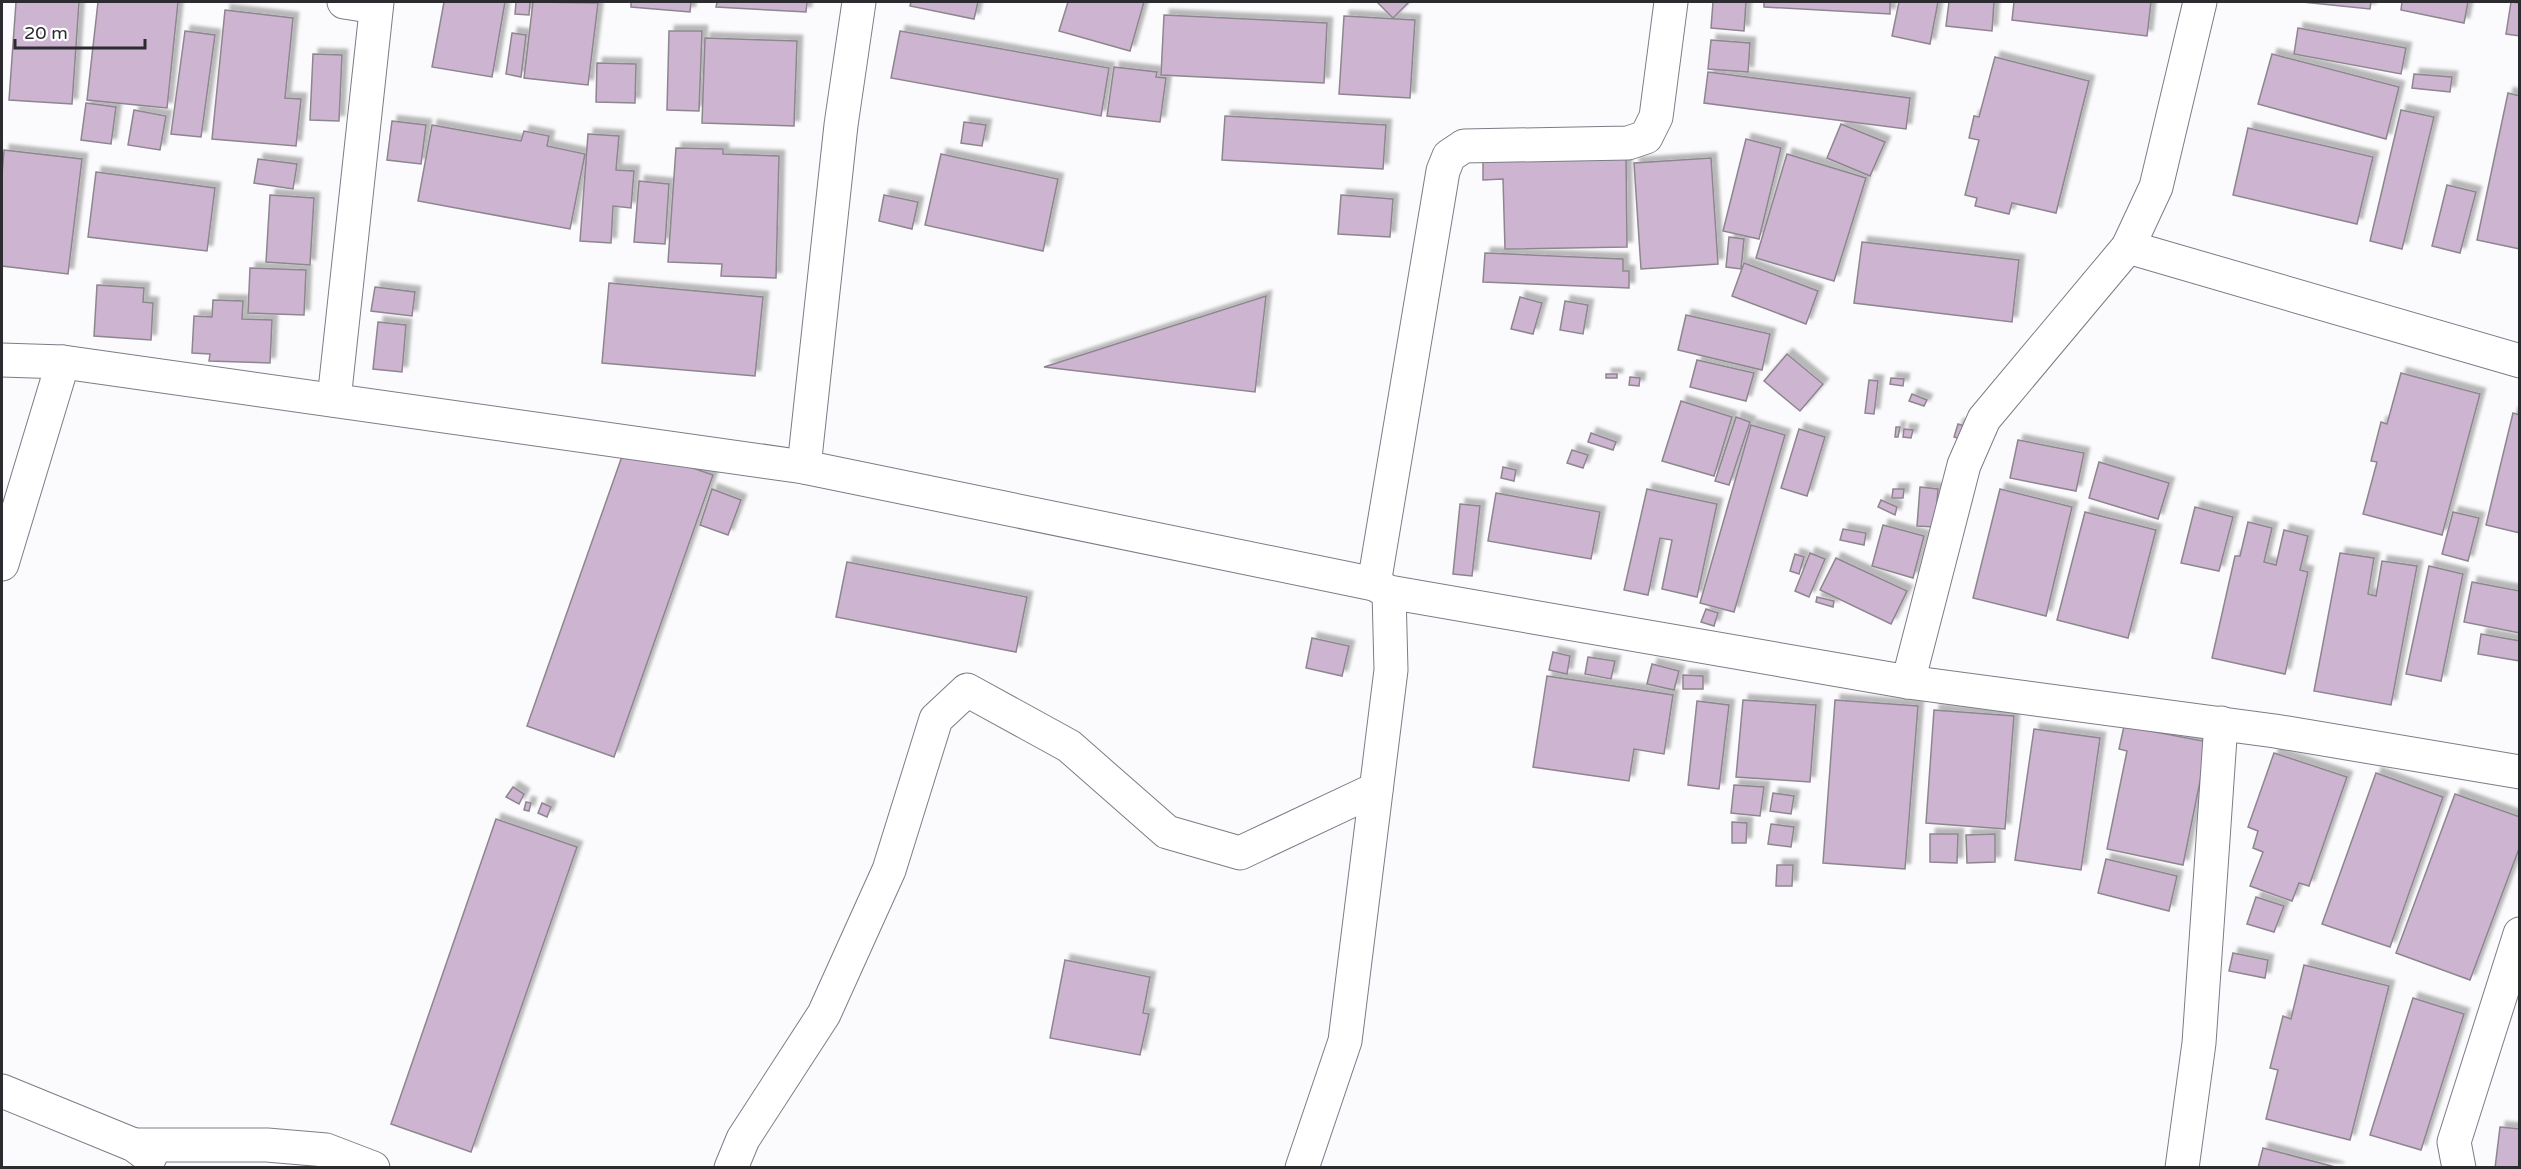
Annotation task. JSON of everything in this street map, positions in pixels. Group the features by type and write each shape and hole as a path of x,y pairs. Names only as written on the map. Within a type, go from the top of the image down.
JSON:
{"street":[{"path":"334,400 376,4 344,2"},
{"path":"804,467 841,125 859,2"},
{"path":"1302,1167 1345,1041 1391,670 1382,588 1441,183 1449,156 1464,146 1628,143 1646,137 1656,117 1671,2"},
{"path":"1908,682 1964,465 1984,419 2128,247 2156,187 2199,2"},
{"path":"2128,247 2520,361"},
{"path":"2,360 63,362 804,467 1382,588 1908,682 2221,723 2520,772"},
{"path":"2,560 63,362"},
{"path":"731,1167 743,1139 824,1014 890,870 936,719 967,690 1069,746 1167,832 1240,853 1376,789"},
{"path":"2182,1167 2199,1043 2221,723"},
{"path":"2459,1167 2454,1142 2520,934"},
{"path":"2,1091 134,1145 164,1167"},
{"path":"134,1145 267,1145 326,1150 373,1167"}],"building":[{"path":"16,2 79,2 72,104 9,100"},
{"path":"98,2 178,2 167,108 87,100"},
{"path":"444,2 505,2 492,77 432,67"},
{"path":"516,2 530,2 529,15 515,14"},
{"path":"533,2 598,3 588,85 524,78"},
{"path":"631,2 691,2 690,12 631,7"},
{"path":"717,2 807,2 806,12 716,7"},
{"path":"911,2 978,2 974,19 910,6"},
{"path":"1068,2 1144,2 1130,51 1059,31"},
{"path":"1377,2 1409,2 1393,18"},
{"path":"1713,2 1746,2 1744,31 1711,28"},
{"path":"1764,2 1890,2 1890,14 1764,7"},
{"path":"1899,2 1938,2 1930,44 1892,36"},
{"path":"1949,2 1994,2 1992,31 1946,26"},
{"path":"2014,2 2151,2 2147,36 2012,20"},
{"path":"2302,2 2371,2 2370,9"},
{"path":"2402,2 2468,2 2464,23 2401,10"},
{"path":"2511,2 2520,3 2520,36 2506,34"},
{"path":"225,10 293,18 285,98 301,99 296,146 212,139"},
{"path":"1164,15 1327,23 1324,83 1161,75"},
{"path":"1344,16 1415,20 1410,98 1339,94"},
{"path":"2298,28 2406,48 2401,74 2294,54"},
{"path":"185,31 215,35 201,137 171,134"},
{"path":"669,31 702,31 699,111 667,110"},
{"path":"900,31 1109,68 1101,116 891,78"},
{"path":"512,33 526,35 521,77 506,74"},
{"path":"705,38 797,41 794,126 702,123"},
{"path":"1711,40 1750,43 1748,72 1708,69"},
{"path":"313,54 342,55 339,121 310,120"},
{"path":"2272,54 2399,87 2386,139 2258,104"},
{"path":"1995,57 2089,81 2056,213 2012,203 2009,214 1975,206 1977,198 1965,195 1979,140 1969,138 1974,116 1979,117"},
{"path":"597,63 636,64 635,103 596,102"},
{"path":"1114,67 1157,72 1156,77 1166,78 1160,122 1107,116"},
{"path":"1708,72 1910,98 1906,129 1704,103"},
{"path":"2414,74 2452,77 2450,92 2412,88"},
{"path":"2508,93 2520,96 2520,249 2477,240"},
{"path":"86,103 116,107 111,144 81,140"},
{"path":"134,110 166,116 160,150 128,145"},
{"path":"2401,110 2434,117 2402,249 2370,241"},
{"path":"1225,116 1386,125 1383,169 1222,160"},
{"path":"392,121 426,125 421,164 387,160"},
{"path":"964,122 986,125 982,146 961,143"},
{"path":"1841,124 1885,142 1870,176 1827,158"},
{"path":"432,125 521,141 524,131 549,136 547,146 585,154 570,229 418,201"},
{"path":"2248,128 2373,157 2357,224 2233,195"},
{"path":"588,134 619,136 616,170 634,171 631,208 613,206 611,243 580,241"},
{"path":"1746,139 1781,148 1759,239 1723,231"},
{"path":"676,148 723,149 723,154 779,156 776,278 721,276 722,264 668,262"},
{"path":"4,150 82,159 68,274 2,266"},
{"path":"941,154 1058,179 1043,251 925,225"},
{"path":"1626,154 1627,247 1505,249 1503,179 1483,180 1483,157"},
{"path":"1787,154 1866,178 1834,281 1756,258"},
{"path":"1711,158 1718,264 1641,269 1634,163"},
{"path":"258,159 297,164 293,189 254,183"},
{"path":"96,172 215,188 207,251 88,237"},
{"path":"639,181 669,184 665,244 634,242"},
{"path":"2447,185 2476,192 2460,253 2432,246"},
{"path":"270,195 314,198 310,265 266,262"},
{"path":"884,195 918,202 912,229 879,221"},
{"path":"1341,195 1393,199 1390,237 1338,234"},
{"path":"1729,237 1744,239 1741,269 1726,267"},
{"path":"1862,242 2019,260 2012,322 1854,303"},
{"path":"1485,253 1623,259 1623,271 1629,271 1629,288 1483,282"},
{"path":"1744,263 1818,291 1806,324 1732,296"},
{"path":"250,268 306,270 304,315 248,313"},
{"path":"609,283 763,297 755,376 602,363"},
{"path":"97,285 144,288 143,302 153,303 151,340 94,336"},
{"path":"375,287 415,292 412,316 371,311"},
{"path":"1266,296 1255,392 1044,367"},
{"path":"1520,297 1542,303 1533,334 1511,329"},
{"path":"213,300 243,301 242,319 272,320 270,363 209,361 210,354 192,353 194,316 212,317"},
{"path":"1565,301 1588,305 1583,334 1560,330"},
{"path":"1686,315 1770,334 1762,370 1678,350"},
{"path":"378,322 406,325 402,372 373,369"},
{"path":"1787,354 1823,384 1800,411 1764,381"},
{"path":"1697,360 1754,373 1746,401 1690,387"},
{"path":"2401,373 2480,394 2442,535 2363,514 2377,462 2371,461 2381,422 2387,424"},
{"path":"1606,374 1617,374 1617,378 1606,378"},
{"path":"1630,377 1640,378 1639,386 1629,385"},
{"path":"1891,378 1904,379 1903,386 1890,384"},
{"path":"1869,380 1878,381 1874,414 1865,413"},
{"path":"1912,394 1927,400 1924,406 1909,401"},
{"path":"1681,401 1732,417 1714,476 1662,461"},
{"path":"2513,413 2520,415 2520,533 2486,525"},
{"path":"1736,417 1750,422 1729,485 1715,481"},
{"path":"1958,424 1968,427 1964,440 1954,437"},
{"path":"1751,425 1785,435 1734,612 1700,603"},
{"path":"1896,427 1900,427 1898,437 1895,437"},
{"path":"1799,429 1825,437 1807,496 1781,488"},
{"path":"1904,429 1913,430 1911,438 1903,437"},
{"path":"1591,433 1616,442 1613,450 1588,442"},
{"path":"2018,440 2084,453 2076,491 2010,478"},
{"path":"626,445 713,475 614,757 527,726"},
{"path":"1572,450 1588,455 1583,468 1567,463"},
{"path":"2099,462 2169,483 2158,519 2089,498"},
{"path":"1503,467 1516,470 1514,481 1501,478"},
{"path":"1920,487 1938,489 1935,527 1917,526"},
{"path":"712,489 741,500 728,535 700,525"},
{"path":"1647,489 1717,504 1697,597 1662,589 1672,540 1660,538 1648,595 1624,590"},
{"path":"1893,489 1904,489 1903,498 1892,498"},
{"path":"2000,489 2072,507 2046,616 1973,598"},
{"path":"1496,493 1600,512 1591,559 1488,541"},
{"path":"1881,500 1897,507 1895,515 1878,507"},
{"path":"1460,504 1480,506 1472,576 1453,574"},
{"path":"2195,507 2233,517 2219,571 2181,563"},
{"path":"2085,512 2156,530 2128,638 2057,620"},
{"path":"2453,512 2479,518 2468,561 2442,554"},
{"path":"2248,522 2272,528 2264,562 2276,565 2284,530 2308,536 2300,570 2308,572 2285,674 2212,658 2235,556 2240,556"},
{"path":"1883,525 1924,536 1913,578 1872,566"},
{"path":"1843,529 1866,533 1864,545 1840,540"},
{"path":"1810,553 1825,559 1809,597 1795,591"},
{"path":"2340,553 2374,558 2368,594 2376,596 2382,561 2417,566 2391,705 2314,691"},
{"path":"1795,554 1804,557 1799,574 1790,571"},
{"path":"1836,558 1907,591 1891,624 1820,590"},
{"path":"847,562 1027,597 1016,652 836,617"},
{"path":"2429,566 2463,574 2441,681 2406,674"},
{"path":"2472,582 2520,591 2520,633 2464,622"},
{"path":"1817,597 1834,601 1833,607 1816,602"},
{"path":"1706,609 1718,613 1714,626 1701,622"},
{"path":"2481,634 2520,641 2520,661 2478,654"},
{"path":"1312,638 1349,646 1342,676 1306,668"},
{"path":"1553,652 1570,656 1567,674 1549,670"},
{"path":"1588,657 1615,661 1611,679 1585,674"},
{"path":"1652,664 1679,671 1674,690 1647,684"},
{"path":"1683,675 1703,676 1703,689 1683,689"},
{"path":"1547,676 1673,695 1664,754 1634,749 1629,781 1533,767"},
{"path":"1743,700 1816,705 1810,782 1736,777"},
{"path":"1835,700 1918,706 1905,869 1823,863"},
{"path":"1697,701 1729,705 1719,789 1688,785"},
{"path":"1934,710 2014,716 2005,829 1926,823"},
{"path":"2124,726 2208,742 2183,865 2107,849 2127,751 2119,749"},
{"path":"2034,729 2100,738 2081,870 2015,860"},
{"path":"2274,753 2347,777 2309,886 2299,883 2292,901 2250,886 2263,852 2253,848 2258,831 2248,827"},
{"path":"2376,773 2443,797 2390,947 2322,924"},
{"path":"1734,785 1764,787 1760,816 1731,813"},
{"path":"513,787 524,794 519,804 506,797"},
{"path":"1773,793 1794,796 1791,814 1770,811"},
{"path":"2455,794 2520,817 2520,846 2470,980 2396,953"},
{"path":"526,802 531,803 529,811 524,810"},
{"path":"542,803 551,807 547,817 538,813"},
{"path":"496,819 577,847 471,1152 391,1124"},
{"path":"1732,822 1747,823 1746,843 1732,843"},
{"path":"1771,824 1794,827 1791,847 1768,844"},
{"path":"1930,834 1958,834 1957,863 1930,862"},
{"path":"1995,834 1995,862 1967,863 1966,835"},
{"path":"2106,859 2177,876 2169,911 2098,893"},
{"path":"1777,865 1793,865 1792,886 1776,886"},
{"path":"2256,897 2284,906 2274,932 2247,924"},
{"path":"2233,953 2268,960 2265,978 2229,971"},
{"path":"1065,960 1150,977 1143,1013 1149,1014 1140,1055 1050,1038"},
{"path":"2304,965 2389,986 2350,1140 2266,1119 2278,1070 2270,1068 2283,1016 2291,1019"},
{"path":"2413,998 2464,1014 2421,1150 2370,1135"},
{"path":"2500,1127 2520,1129 2520,1168 2495,1168"},
{"path":"2263,1148 2339,1168 2258,1168"}]}
